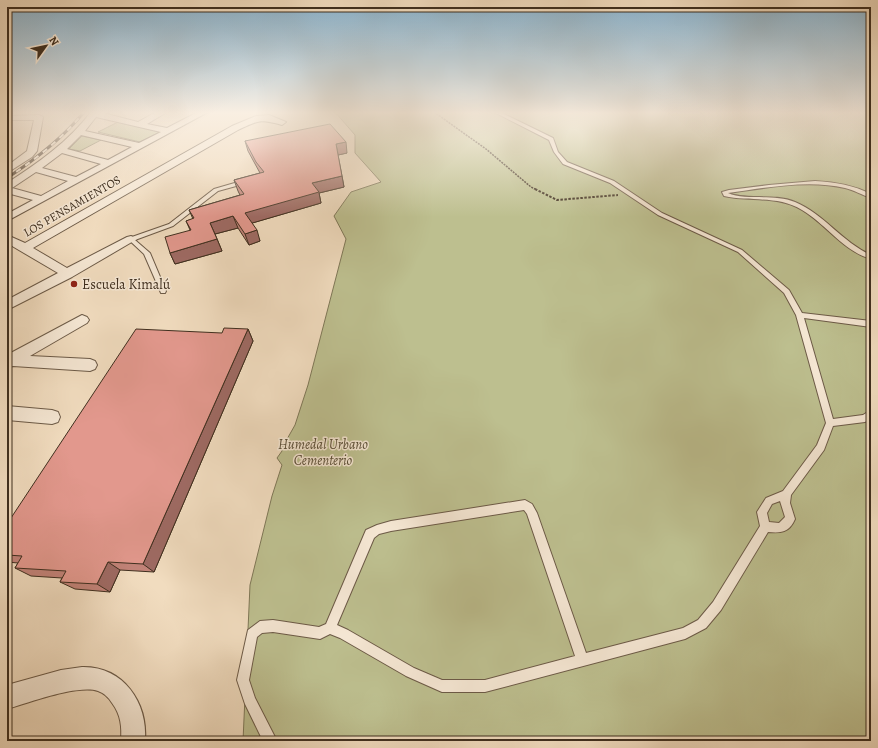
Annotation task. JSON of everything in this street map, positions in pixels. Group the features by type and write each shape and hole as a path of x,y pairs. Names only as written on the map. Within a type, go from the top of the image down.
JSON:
{"street":[{"path":"7,170 29,155 33,147"},
{"path":"7,188 64,147"},
{"path":"7,218 138,147"},
{"name":"LOS PENSAMIENTOS","path":"25,248 203,147"},
{"path":"61,150 108,163"},
{"path":"34,169 76,180"},
{"path":"7,188 41,199"},
{"path":"7,238 68,274"},
{"path":"7,306 131,240"},
{"path":"9,361 82,320"},
{"path":"9,361 90,365"},
{"path":"7,413 52,417"},
{"path":"7,697 68,681 90,677 110,683 123,697 134,722 133,741"}],"lane":[{"path":"554,147 556,152 565,163 612,182 660,214 740,251 787,292 800,315 830,423 821,447 786,494 785,503 790,519 781,528 765,527"},
{"path":"131,240 171,225 216,190 250,181"},
{"path":"871,196 843,186 811,183 780,185 725,192 726,195 734,197 766,197 793,202 816,216 835,234 865,255 871,257"},
{"path":"131,240 148,253 163,291"},
{"path":"800,315 871,324"},
{"path":"830,423 865,418 871,413"},
{"path":"330,628 344,634 410,672 442,686 486,686 685,633 702,624 718,606 765,527 762,512 768,501 786,494"},
{"path":"270,741 249,700 243,680 252,634 260,627 273,626 320,633 330,628 370,534 377,530 392,526 525,505 530,507 583,661"}],"path":[{"path":"483,147 531,187 557,200 632,194"}],"green space":[{"path":"71,147 88,147 80,151 69,149"},
{"name":"Humedal Urbano Cementerio","path":"355,147 871,147 871,741 243,741 250,585 272,496 282,465 277,458 295,425 308,385 346,239 334,216 351,192 381,182 355,153"}],"building":[{"path":"248,147 337,147 342,176 312,183 319,192 245,213 257,230 245,234 233,216 210,223 217,239 170,253 165,237 191,230 186,221 194,218 189,210 244,194 234,180 264,172 256,162"},
{"path":"224,328 248,329 143,564 108,562 97,584 60,582 66,571 15,568 22,556 7,555 7,524 136,329 222,333"}],"railway":[{"path":"7,178 49,147"}],"place":[{"name":"Escuela Kimalú","path":"74,284"}]}
